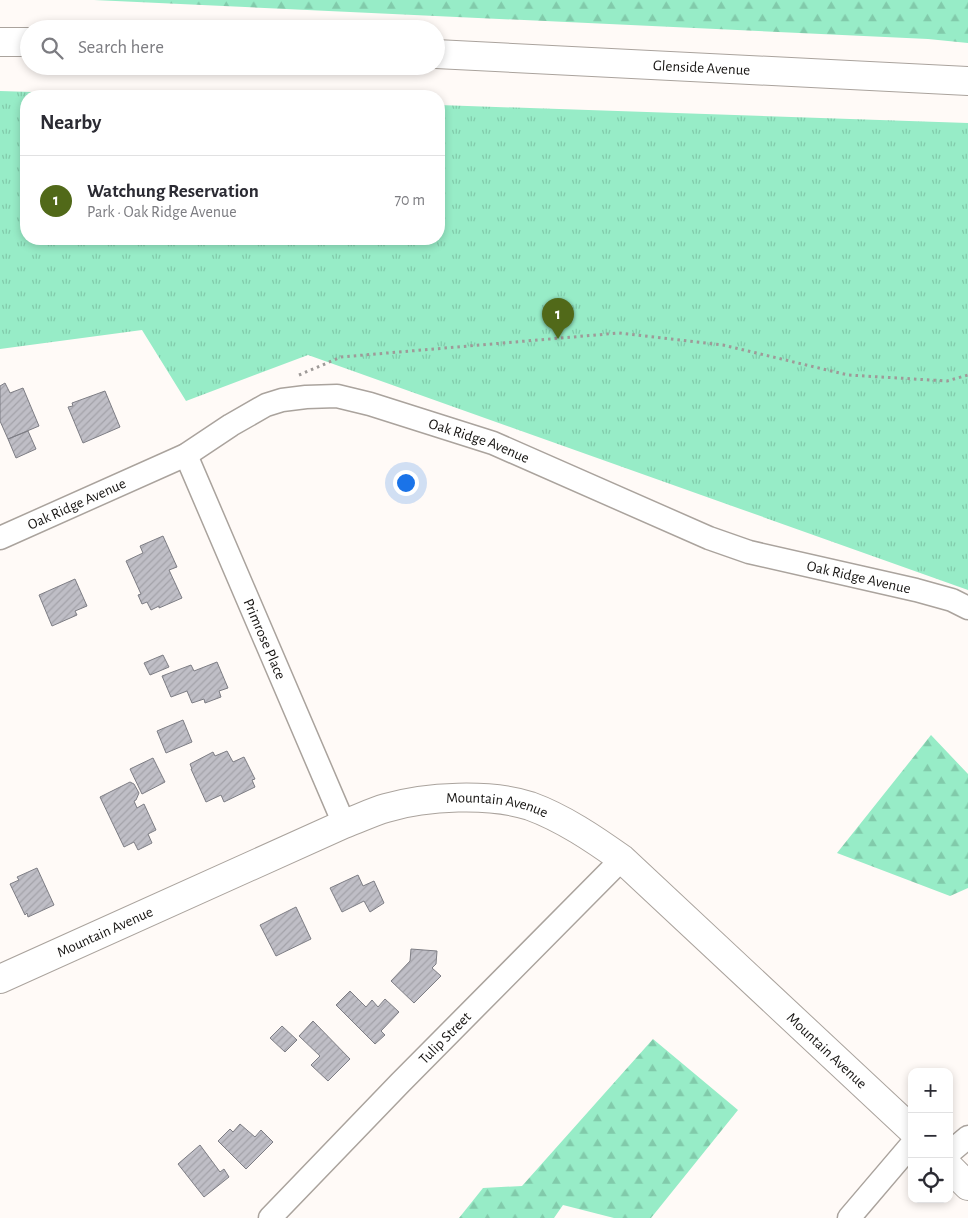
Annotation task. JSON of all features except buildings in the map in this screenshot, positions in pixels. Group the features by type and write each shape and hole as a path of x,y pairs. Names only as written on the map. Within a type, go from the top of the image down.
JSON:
{"main road":[{"path":"0,42 20,42"},
{"name":"Glenside Avenue","path":"445,54 968,81"},
{"name":"Mountain Avenue","path":"0,979 344,824 387,808 453,798 498,799 530,806 561,820 599,842 622,859 908,1126"},
{"path":"953,1171 968,1186"}],"street":[{"name":"Oak Ridge Avenue","path":"0,538 186,455 266,405 282,400 337,396 370,404 493,443 709,538 749,552 916,590 952,600 968,608"},
{"name":"Primrose Place","path":"186,455 344,824"},
{"name":"Tulip Street","path":"270,1218 407,1076 622,859"},
{"path":"953,1149 968,1136"},
{"path":"849,1218 908,1149"},
{"path":"953,1162 968,1164"}],"path":[{"path":"282,400 300,374 340,357 619,333 723,344 848,374 946,381 968,375"}],"green space":[{"path":"94,0 968,0 968,43 928,39"},
{"path":"0,91 20,92 20,245 445,245 445,105 968,123 968,590 308,355 186,401 142,330 0,349"},
{"path":"931,735 968,774 968,888 950,896 837,853"},
{"path":"653,1039 738,1110 651,1218 614,1218 563,1205 554,1218 459,1218 483,1188 522,1186"}],"place":[{"name":"Watchung Reservation","path":"558,339"}]}
